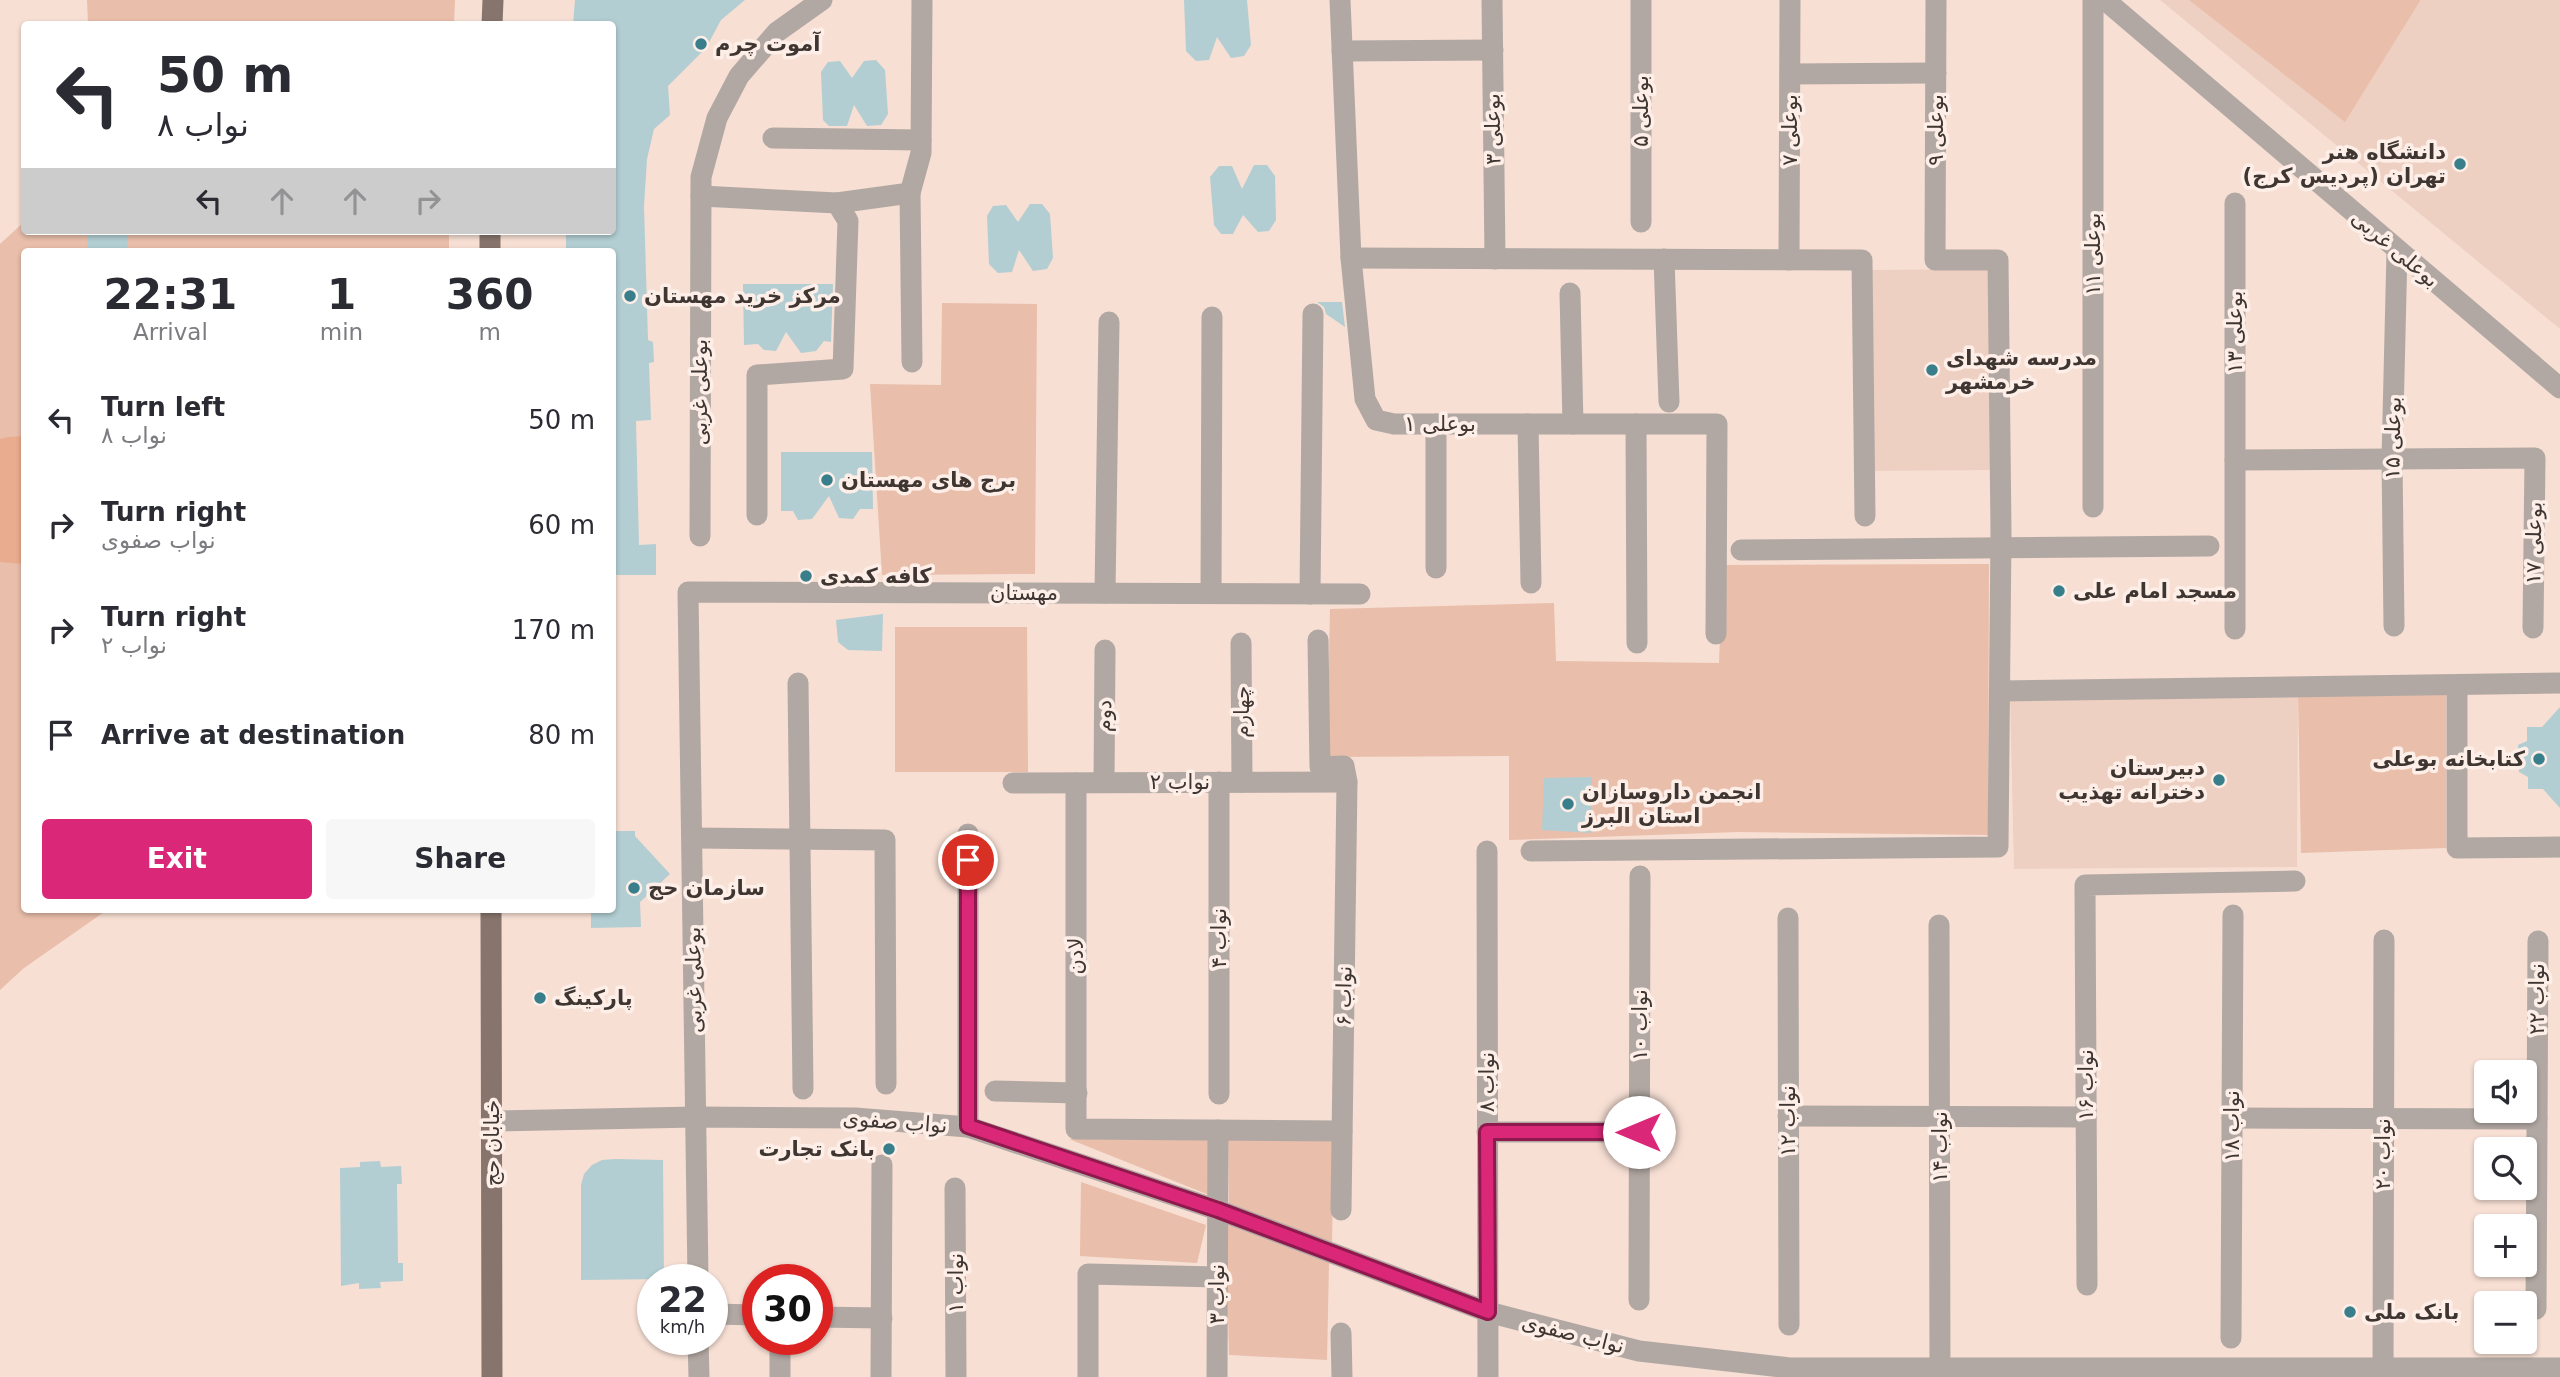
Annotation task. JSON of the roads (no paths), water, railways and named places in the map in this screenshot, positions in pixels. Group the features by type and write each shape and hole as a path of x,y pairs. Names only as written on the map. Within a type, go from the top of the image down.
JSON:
{"main road":[{"path":"492,0 492,21"},
{"name":"خیابان حج","path":"491,913 492,1377"}],"street":[{"name":"بوعلی غربی","path":"699,536 701,177 717,118 739,76 776,32 822,0"},
{"path":"912,362 910,193 921,140 922,0"},
{"name":"بوعلی ۱","path":"1340,0 1351,258 1364,400 1376,420 1394,424 1717,424 1716,634"},
{"name":"بوعلی ۳","path":"1492,0 1495,259"},
{"name":"بوعلی ۵","path":"1641,0 1641,222"},
{"name":"بوعلی ۷","path":"1790,0 1790,260"},
{"name":"بوعلی ۹","path":"1936,0 1936,260 1998,260 2001,548"},
{"name":"بوعلی ۱۱","path":"2093,0 2093,508"},
{"name":"بوعلی غربی","path":"2105,0 2560,388"},
{"path":"1342,51 1493,50"},
{"path":"1790,74 1936,73"},
{"path":"773,138 921,140"},
{"path":"701,196 837,203 910,193"},
{"path":"757,514 757,375 843,369 848,221 837,203"},
{"name":"بوعلی ۱۳","path":"2235,203 2235,629"},
{"name":"بوعلی ۱۵","path":"2394,626 2392,459 2397,251"},
{"path":"1351,258 1863,260 1865,516"},
{"path":"1664,259 1669,402"},
{"path":"1570,293 1573,424"},
{"path":"1310,594 1313,314"},
{"path":"1211,593 1212,317"},
{"path":"1105,593 1109,322"},
{"path":"1436,424 1436,568"},
{"path":"1528,424 1531,583"},
{"path":"1636,424 1636,643"},
{"name":"بوعلی ۱۷","path":"2392,459 2535,458 2533,628"},
{"path":"2235,460 2392,459"},
{"path":"1741,550 2209,547"},
{"path":"1531,851 1998,847 2001,548"},
{"name":"بوعلی غربی","path":"688,592 698,1264"},
{"name":"مهستان","path":"688,592 1360,594"},
{"path":"1318,640 1320,767 1344,766 1347,782"},
{"name":"چهارم","path":"1241,643 1242,782"},
{"name":"دوم","path":"1104,782 1105,650"},
{"path":"798,683 803,1090"},
{"path":"2000,691 2560,683"},
{"path":"2457,685 2457,848 2560,847"},
{"name":"نواب ۴","path":"1219,782 1219,1094"},
{"name":"نواب ۲","path":"1013,783 1347,782"},
{"name":"نواب ۶","path":"1341,1210 1347,782"},
{"name":"لادن","path":"1076,783 1076,1129 1218,1130"},
{"path":"968,834 968,1126"},
{"path":"693,838 886,840 886,1084"},
{"name":"نواب ۸","path":"1487,851 1488,1377"},
{"name":"نواب ۱۰","path":"1639,1300 1640,876"},
{"name":"نواب ۱۶","path":"2087,1285 2085,885 2295,881"},
{"name":"نواب ۱۸","path":"2231,1338 2233,915"},
{"name":"نواب ۱۲","path":"1788,918 1789,1325"},
{"name":"نواب ۱۴","path":"1939,925 1940,1373"},
{"name":"نواب ۲۰","path":"2383,1373 2384,940"},
{"name":"نواب ۲۲","path":"2537,1119 2538,941"},
{"path":"995,1091 1077,1093"},
{"path":"1788,1116 2086,1117"},
{"name":"نواب صفوی","path":"493,1121 696,1117 855,1118 968,1126 1218,1210 1488,1312 1639,1351 1790,1368 1940,1373 2383,1373 2560,1368"},
{"path":"2232,1118 2474,1119"},
{"name":"نواب ۲۲","path":"2536,1291 2537,1123"},
{"path":"1218,1210 1218,1130 1342,1130"},
{"path":"1487,1132 1639,1132"},
{"path":"881,1377 882,1165"},
{"name":"نواب ۱","path":"956,1188 956,1377"},
{"name":"نواب ۳","path":"1217,1377 1218,1210"},
{"path":"1088,1377 1088,1275 1217,1277"},
{"path":"833,1317 882,1318"},
{"path":"1341,1333 1342,1377"},
{"path":"698,1355 699,1377"},
{"path":"780,1355 780,1377"}],"place":[{"name":"آموت چرم","path":"701,44"},
{"name":"دانشگاه هنر تهران (پردیس کرج)","path":"2460,164"},
{"name":"مرکز خرید مهستان","path":"630,296"},
{"name":"مدرسه شهدای خرمشهر","path":"1932,370"},
{"name":"برج های مهستان","path":"827,480"},
{"name":"کافه کمدی","path":"806,576"},
{"name":"مسجد امام علی","path":"2059,591"},
{"name":"کتابخانه بوعلی","path":"2539,759"},
{"name":"دبیرستان دخترانه تهذیب","path":"2219,780"},
{"name":"انجمن داروسازان استان البرز","path":"1568,804"},
{"name":"سازمان حج","path":"634,888"},
{"name":"پارکینگ","path":"540,998"},
{"name":"بانک تجارت","path":"889,1149"},
{"name":"بانک ملی","path":"2350,1312"}]}
